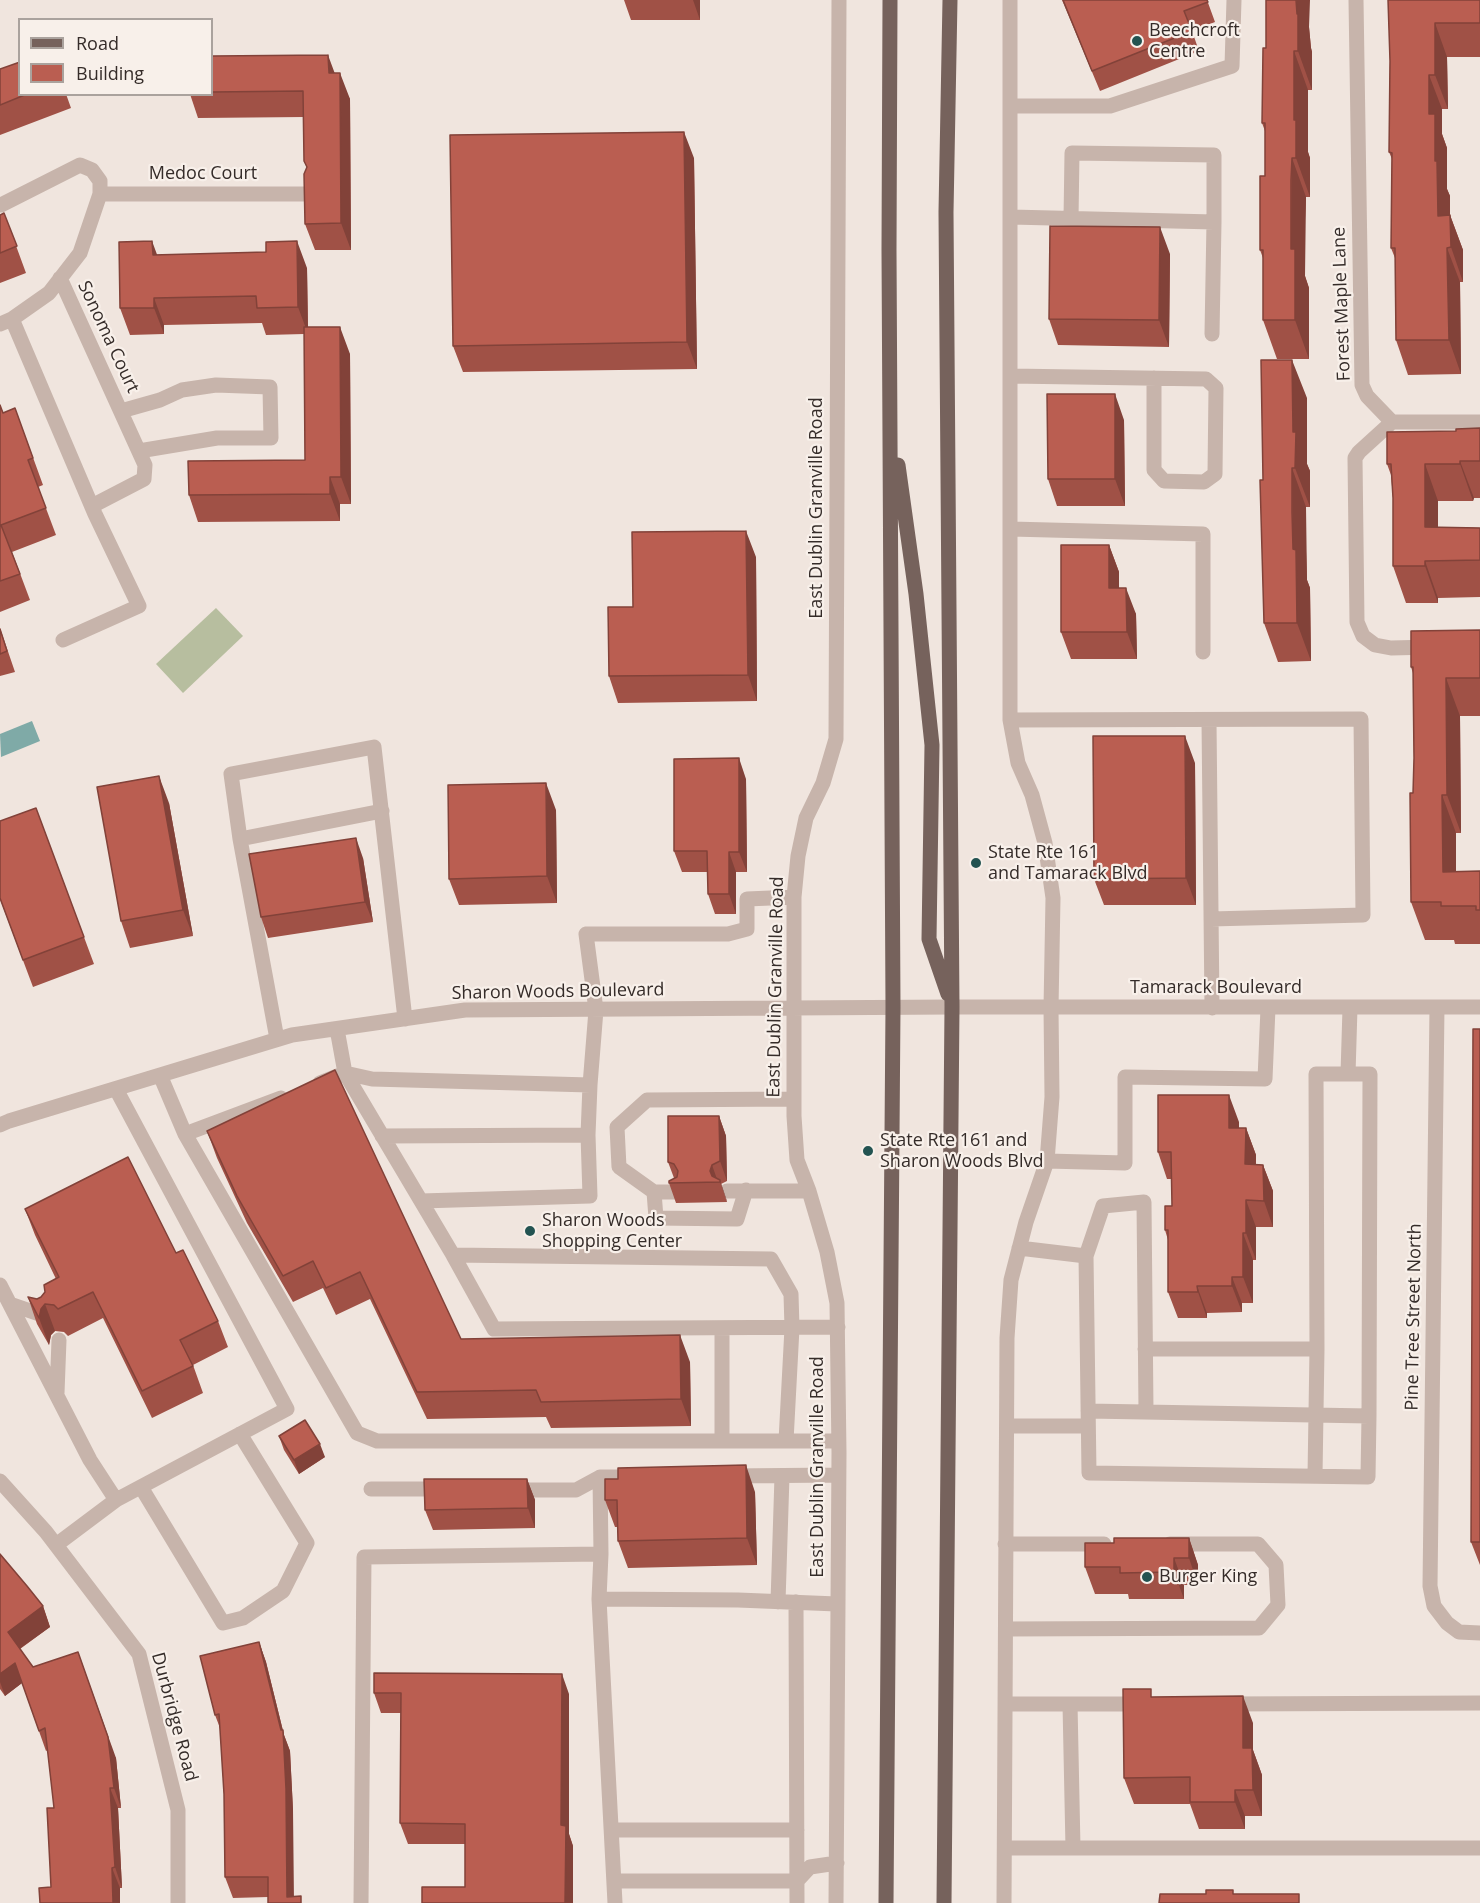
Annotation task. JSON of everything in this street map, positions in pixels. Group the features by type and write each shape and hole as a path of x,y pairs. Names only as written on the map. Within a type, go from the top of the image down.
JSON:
{"main road":[{"path":"886,1903 893,1007 890,0"},
{"path":"944,1903 952,1007 946,212 950,0"},
{"path":"890,406 916,594 932,745 929,939 952,1007"}],"street":[{"name":"East Dublin Granville Road","path":"836,1903 838,1327 837,1304 827,1252 797,1160 794,1099 794,897 798,856 806,818 823,783 836,739 839,0"},
{"path":"1004,1903 1007,1338 1011,1280 1026,1222 1047,1161 1052,1097 1053,898 1045,843 1032,795 1018,763 1010,720 1010,0"},
{"path":"1010,106 1110,106 1232,66 1234,0"},
{"name":"Forest Maple Lane","path":"1356,0 1362,385 1367,396 1392,422"},
{"path":"1071,219 1072,153 1214,155 1212,334"},
{"path":"1,206 80,165 92,170 99,181 100,194 80,253 49,293 6,322 139,606 63,640"},
{"name":"Medoc Court","path":"100,194 307,194"},
{"path":"1011,217 1214,222"},
{"name":"Sonoma Court","path":"60,278 139,451 217,438 272,438 270,387 216,385 182,390 160,400 121,411"},
{"path":"1011,376 1206,378 1216,388 1215,474 1204,482 1164,481 1154,470 1154,378"},
{"path":"1446,647 1391,648 1375,645 1363,636 1357,622 1355,458 1392,422 1480,422"},
{"path":"92,506 144,479 145,465 139,451"},
{"path":"1011,529 1203,534 1203,652"},
{"path":"1010,720 1361,719 1363,915 1211,919"},
{"path":"1209,721 1212,1008"},
{"path":"276,1040 240,839 231,774 374,747 405,1019"},
{"path":"240,839 382,810"},
{"path":"421,1201 590,1196 588,1135 596,1010 586,934 728,934 747,929 747,899 794,897"},
{"name":"Sharon Woods Boulevard","path":"0,1125 292,1035 465,1010 952,1007"},
{"name":"Tamarack Boulevard","path":"952,1007 1480,1007"},
{"name":"Pine Tree Street North","path":"1437,1007 1430,1586 1434,1606 1447,1623 1459,1632 1480,1633"},
{"path":"1047,1161 1125,1163 1125,1077 1265,1079 1268,1008"},
{"path":"1348,1074 1350,1008"},
{"path":"337,1029 345,1073 494,1329 838,1327"},
{"path":"185,1134 345,1073 372,1079 590,1085"},
{"path":"1146,1411 1144,1202 1103,1206 1086,1256 1089,1473 1368,1477 1370,1074 1316,1074 1315,1476"},
{"path":"160,1075 185,1134 357,1433 377,1441 838,1441"},
{"path":"56,1545 116,1500 286,1409 116,1089"},
{"path":"676,1192 654,1192 619,1167 617,1127 647,1100 794,1099"},
{"path":"382,1136 588,1135"},
{"path":"654,1192 656,1218 737,1219 746,1190"},
{"path":"727,1191 809,1191"},
{"path":"1020,1248 1086,1256"},
{"path":"453,1256 771,1259 791,1294 792,1328 786,1441"},
{"path":"0,1285 90,1460 116,1500"},
{"path":"10,1304 45,1316"},
{"path":"722,1328 722,1441"},
{"path":"57,1396 59,1340"},
{"path":"1146,1349 1317,1349"},
{"path":"1007,1426 1146,1411 1369,1416"},
{"path":"141,1487 223,1623 243,1618 283,1591 307,1543 240,1434"},
{"path":"714,1476 838,1475"},
{"path":"496,1490 576,1490 600,1477 657,1476"},
{"path":"778,1602 782,1476"},
{"path":"600,1477 599,1599 613,1830 615,1903"},
{"name":"Durbridge Road","path":"0,1481 56,1545 139,1654 177,1810 178,1903"},
{"path":"371,1489 462,1489"},
{"path":"1005,1544 1120,1544"},
{"path":"1006,1629 1259,1628 1278,1605 1276,1565 1258,1544 1155,1544"},
{"path":"361,1903 364,1557 601,1554"},
{"path":"599,1599 837,1604"},
{"path":"796,1602 796,1903"},
{"path":"1209,1704 1480,1703"},
{"path":"1005,1704 1162,1704"},
{"path":"1070,1704 1073,1848"},
{"path":"613,1830 797,1830"},
{"path":"1005,1848 1480,1848"},
{"path":"615,1881 797,1881 810,1867 837,1863"}],"green space":[{"path":"216,608 243,636 183,693 156,664"}],"water":[{"path":"32,721 40,741 1,757 0,734"}],"building":[{"name":"Beechcroft Centre","path":"1063,0 1207,0 1208,2 1184,11 1192,31 1092,71"},
{"path":"1266,0 1296,0 1298,14 1298,51 1294,51 1296,158 1292,158 1291,180 1291,249 1295,249 1295,320 1263,320 1260,176 1265,176 1265,123 1262,123"},
{"path":"1388,0 1480,0 1480,23 1435,23 1435,75 1429,75 1429,114 1435,114 1438,216 1450,215 1451,247 1447,248 1449,340 1396,340 1395,248 1391,248 1392,153 1389,152"},
{"path":"328,55 329,73 340,73 341,223 305,224 304,174 307,167 304,161 303,91 213,92 213,56"},
{"path":"18,63 18,96 22,96 0,105 0,69"},
{"path":"684,132 687,342 453,346 450,135"},
{"path":"4,213 17,246 0,253 0,215"},
{"path":"1050,226 1160,227 1159,320 1049,319"},
{"path":"152,241 153,255 266,252 266,242 297,241 298,307 257,308 256,296 154,298 154,308 120,308 119,242"},
{"path":"304,327 340,327 341,477 330,477 330,494 189,495 188,461 305,460"},
{"path":"1261,360 1292,360 1293,432 1296,432 1295,468 1292,468 1292,512 1293,549 1296,550 1297,623 1264,623 1260,480 1263,480"},
{"path":"1047,394 1115,394 1115,479 1048,479"},
{"path":"0,405 3,413 15,408 33,458 28,460 46,508 1,525 20,574 0,581"},
{"path":"1480,428 1480,461 1460,461 1460,464 1425,464 1425,527 1480,528 1480,560 1425,561 1425,566 1393,566 1393,498 1391,464 1387,464 1387,432 1456,431 1456,429"},
{"path":"746,531 748,675 609,676 608,607 633,607 632,532"},
{"path":"1061,545 1109,545 1109,588 1126,588 1127,632 1061,632"},
{"path":"0,629 7,651 0,654"},
{"path":"1480,630 1480,678 1446,678 1447,795 1442,795 1443,872 1480,871 1480,910 1476,910 1476,906 1441,906 1441,902 1411,902 1410,793 1413,793 1414,758 1411,631"},
{"path":"1093,736 1185,736 1186,878 1094,879"},
{"path":"739,758 739,852 729,852 729,894 708,894 707,851 674,851 674,759"},
{"path":"159,776 183,910 121,921 97,787"},
{"path":"546,783 547,876 449,879 448,785"},
{"path":"36,808 84,937 23,960 0,898 0,821"},
{"path":"356,838 365,902 261,917 249,854"},
{"path":"1473,1029 1480,1029 1480,1542 1471,1542"},
{"path":"335,1070 461,1339 680,1335 681,1399 541,1402 536,1390 417,1392 360,1272 326,1288 313,1261 283,1276 237,1196 207,1131"},
{"path":"1158,1095 1229,1095 1229,1128 1246,1128 1245,1164 1263,1165 1264,1201 1246,1200 1243,1277 1232,1277 1232,1286 1197,1286 1198,1292 1168,1292 1168,1230 1165,1230 1165,1206 1172,1206 1171,1152 1158,1152"},
{"path":"668,1116 719,1116 720,1161 712,1165 710,1171 712,1176 720,1182 669,1183 677,1177 678,1171 674,1164 668,1162"},
{"path":"128,1157 176,1253 183,1250 218,1321 180,1340 193,1366 142,1391 93,1292 58,1309 54,1305 45,1304 39,1318 28,1297 37,1299 41,1297 45,1292 44,1285 59,1277 25,1209"},
{"path":"305,1420 320,1444 294,1460 279,1436"},
{"path":"746,1465 747,1538 618,1541 617,1500 605,1500 605,1479 618,1479 618,1468"},
{"path":"424,1479 527,1479 528,1508 425,1510"},
{"path":"1114,1538 1189,1538 1189,1558 1174,1558 1174,1572 1120,1573 1120,1567 1085,1567 1085,1543 1114,1543"},
{"path":"0,1554 43,1606 8,1632 33,1667 78,1652 108,1737 114,1788 110,1788 115,1867 112,1868 113,1903 40,1903 39,1888 51,1887 47,1808 54,1808 45,1728 39,1731 15,1663 0,1674"},
{"path":"259,1642 281,1730 283,1730 287,1897 301,1896 301,1903 268,1903 268,1877 225,1877 224,1794 219,1714 215,1715 200,1656"},
{"path":"374,1673 562,1674 561,1825 566,1826 565,1903 422,1903 422,1887 465,1887 465,1824 400,1823 401,1693 374,1693"},
{"path":"1123,1689 1151,1689 1151,1697 1243,1696 1243,1748 1252,1748 1253,1790 1235,1790 1235,1802 1190,1802 1190,1777 1124,1778"},
{"path":"1206,1890 1233,1890 1233,1894 1299,1894 1299,1903 1159,1903 1160,1894 1206,1894"}],"place":[{"name":"Beechcroft Centre","path":"1137,41"},
{"name":"State Rte 161 and Tamarack Blvd","path":"976,863"},
{"name":"State Rte 161 and Sharon Woods Blvd","path":"868,1151"},
{"name":"Sharon Woods Shopping Center","path":"530,1231"},
{"name":"Burger King","path":"1147,1577"}]}
